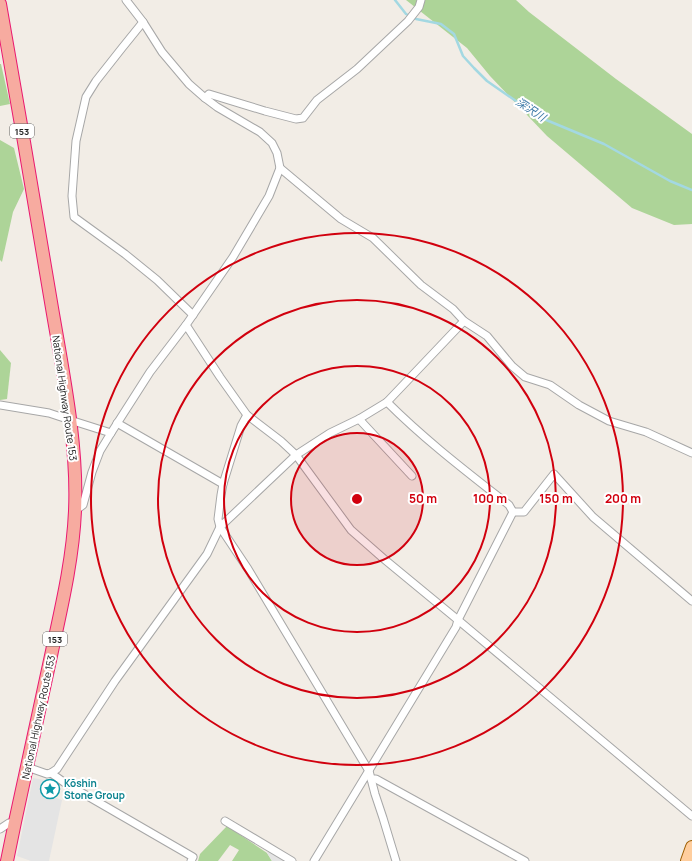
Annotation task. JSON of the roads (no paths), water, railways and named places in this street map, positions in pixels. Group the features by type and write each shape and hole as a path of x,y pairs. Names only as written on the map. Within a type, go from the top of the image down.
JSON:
{"highway":[{"name":"National Highway Route 153","path":"0,4 44,258 70,420 74,455 75,511 73,538 65,588 15,822 10,860"}],"main road":[{"path":"686,861 692,847"}],"street":[{"path":"75,511 83,504 92,472 100,451 150,372 193,315 233,257 269,196 280,168 277,153 272,143 260,132 217,107 189,84 162,52 143,22 126,0"},
{"path":"205,98 209,94 266,112 296,119 303,118 317,100 358,69 408,21 419,7 421,0"},
{"path":"143,22 117,53 86,97 76,141 72,196 74,217 125,254 157,280 193,315"},
{"path":"280,168 341,219 373,238 421,285 453,309 464,321 487,336 512,366 525,377 550,385 579,405 609,420 646,432 692,453"},
{"path":"27,767 47,774 56,769 115,681 207,554 220,527 296,455 330,433 359,419 387,402 464,321"},
{"path":"186,324 220,377 247,415 281,441 296,455 351,530 692,816"},
{"path":"387,402 402,418 440,451 509,505 513,512"},
{"path":"0,405 50,413 111,433"},
{"path":"247,415 241,426 223,484 218,520 220,527 248,569 369,771 396,861"},
{"path":"359,419 412,476"},
{"path":"117,423 223,484"},
{"path":"513,512 524,512 554,474 593,517 692,601"},
{"path":"314,861 456,626 513,512"},
{"path":"51,773 65,783 192,859"},
{"path":"371,780 376,779 525,861"},
{"path":"225,821 292,861"},
{"path":"0,829 9,822 15,822"}],"waterway":[{"name":"深沢川","path":"395,0 406,14 416,19 441,24 454,34 463,56 487,81 539,117 604,144 670,181 692,190"}],"place":[{"name":"Kōshin Stone Group","path":"50,789"}]}
